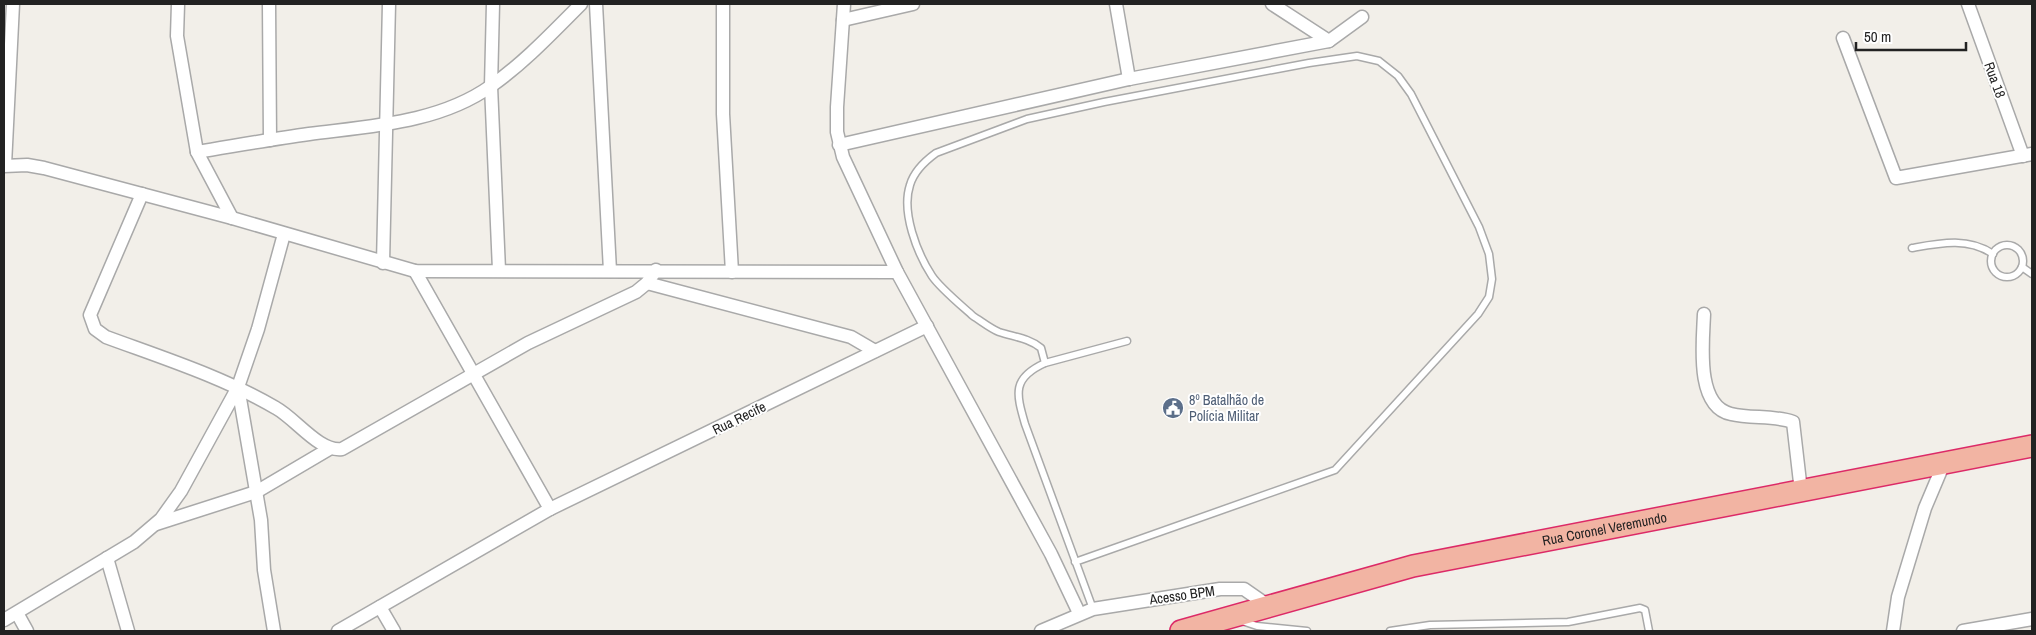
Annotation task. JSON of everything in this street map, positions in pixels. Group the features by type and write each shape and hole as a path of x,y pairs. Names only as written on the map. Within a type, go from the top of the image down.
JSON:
{"highway":[{"name":"Rua Coronel Veremundo","path":"1181,631 1267,605 1413,566 2032,446"}],"street":[{"path":"14,4 4,166 27,164 44,168 232,218 383,263 415,270 897,272"},
{"path":"178,4 177,36 197,152 232,218"},
{"path":"269,4 270,140"},
{"path":"383,263 389,4"},
{"path":"493,4 492,86 499,270"},
{"path":"197,152 386,124 434,114 464,102 492,86 540,45 581,4"},
{"path":"596,4 610,271"},
{"path":"724,4 722,114 732,272"},
{"path":"844,4 837,107 839,145 897,272 1051,554 1079,614"},
{"path":"843,20 913,4"},
{"path":"1116,4 1128,79"},
{"path":"1272,4 1329,41"},
{"name":"Rua 18","path":"1968,4 2028,155"},
{"path":"839,145 1128,79 1329,41 1362,17"},
{"path":"1842,38 1896,178 2028,155"},
{"path":"142,194 90,315 95,329 106,337 238,387 278,409 329,449"},
{"path":"4,620 134,542 154,524 181,490 238,387 258,329 284,234"},
{"path":"415,270 550,509"},
{"path":"154,524 256,492 329,449 342,449 474,376 528,343 613,305 647,283 656,270"},
{"path":"647,283 851,337 875,351"},
{"path":"1704,314 1702,374 1716,406 1729,414 1793,422 1801,491"},
{"name":"Rua Recife","path":"338,631 550,509 927,326"},
{"path":"238,387 256,492 264,570 274,631"},
{"path":"1893,631 1898,597 1925,508 1944,463"},
{"path":"107,558 128,631"},
{"name":"Acesso BPM","path":"1041,631 1093,609 1235,588 1244,589 1267,605"},
{"path":"380,607 394,631"},
{"path":"17,613 27,631"},
{"path":"1963,631 2014,628 2032,619"}],"lane":[{"path":"1045,363 1042,348 1034,342 998,332 973,316 933,277 918,248 908,202 910,185 926,161 936,153 1027,120 1104,102 1309,63 1357,56 1379,61 1398,76 1412,94 1478,227 1489,254 1492,279 1489,297 1478,314 1341,466 1297,484 1075,562"},
{"path":"1912,248 1945,242 1981,246 1993,254"},
{"path":"2011,245 2016,247 2023,256 2022,267 2019,272 2009,277 1998,274 1992,265 1993,254 2000,246 2011,245"},
{"path":"2022,267 2032,274"},
{"path":"1093,609 1019,403 1018,389 1022,376 1029,370 1045,363 1127,341"},
{"path":"1390,631 1430,625 1568,622 1640,608 1646,610 1649,631"},
{"path":"1230,617 1257,626 1307,631"}],"place":[{"name":"8º Batalhão de Polícia Militar","path":"1173,408"}]}
